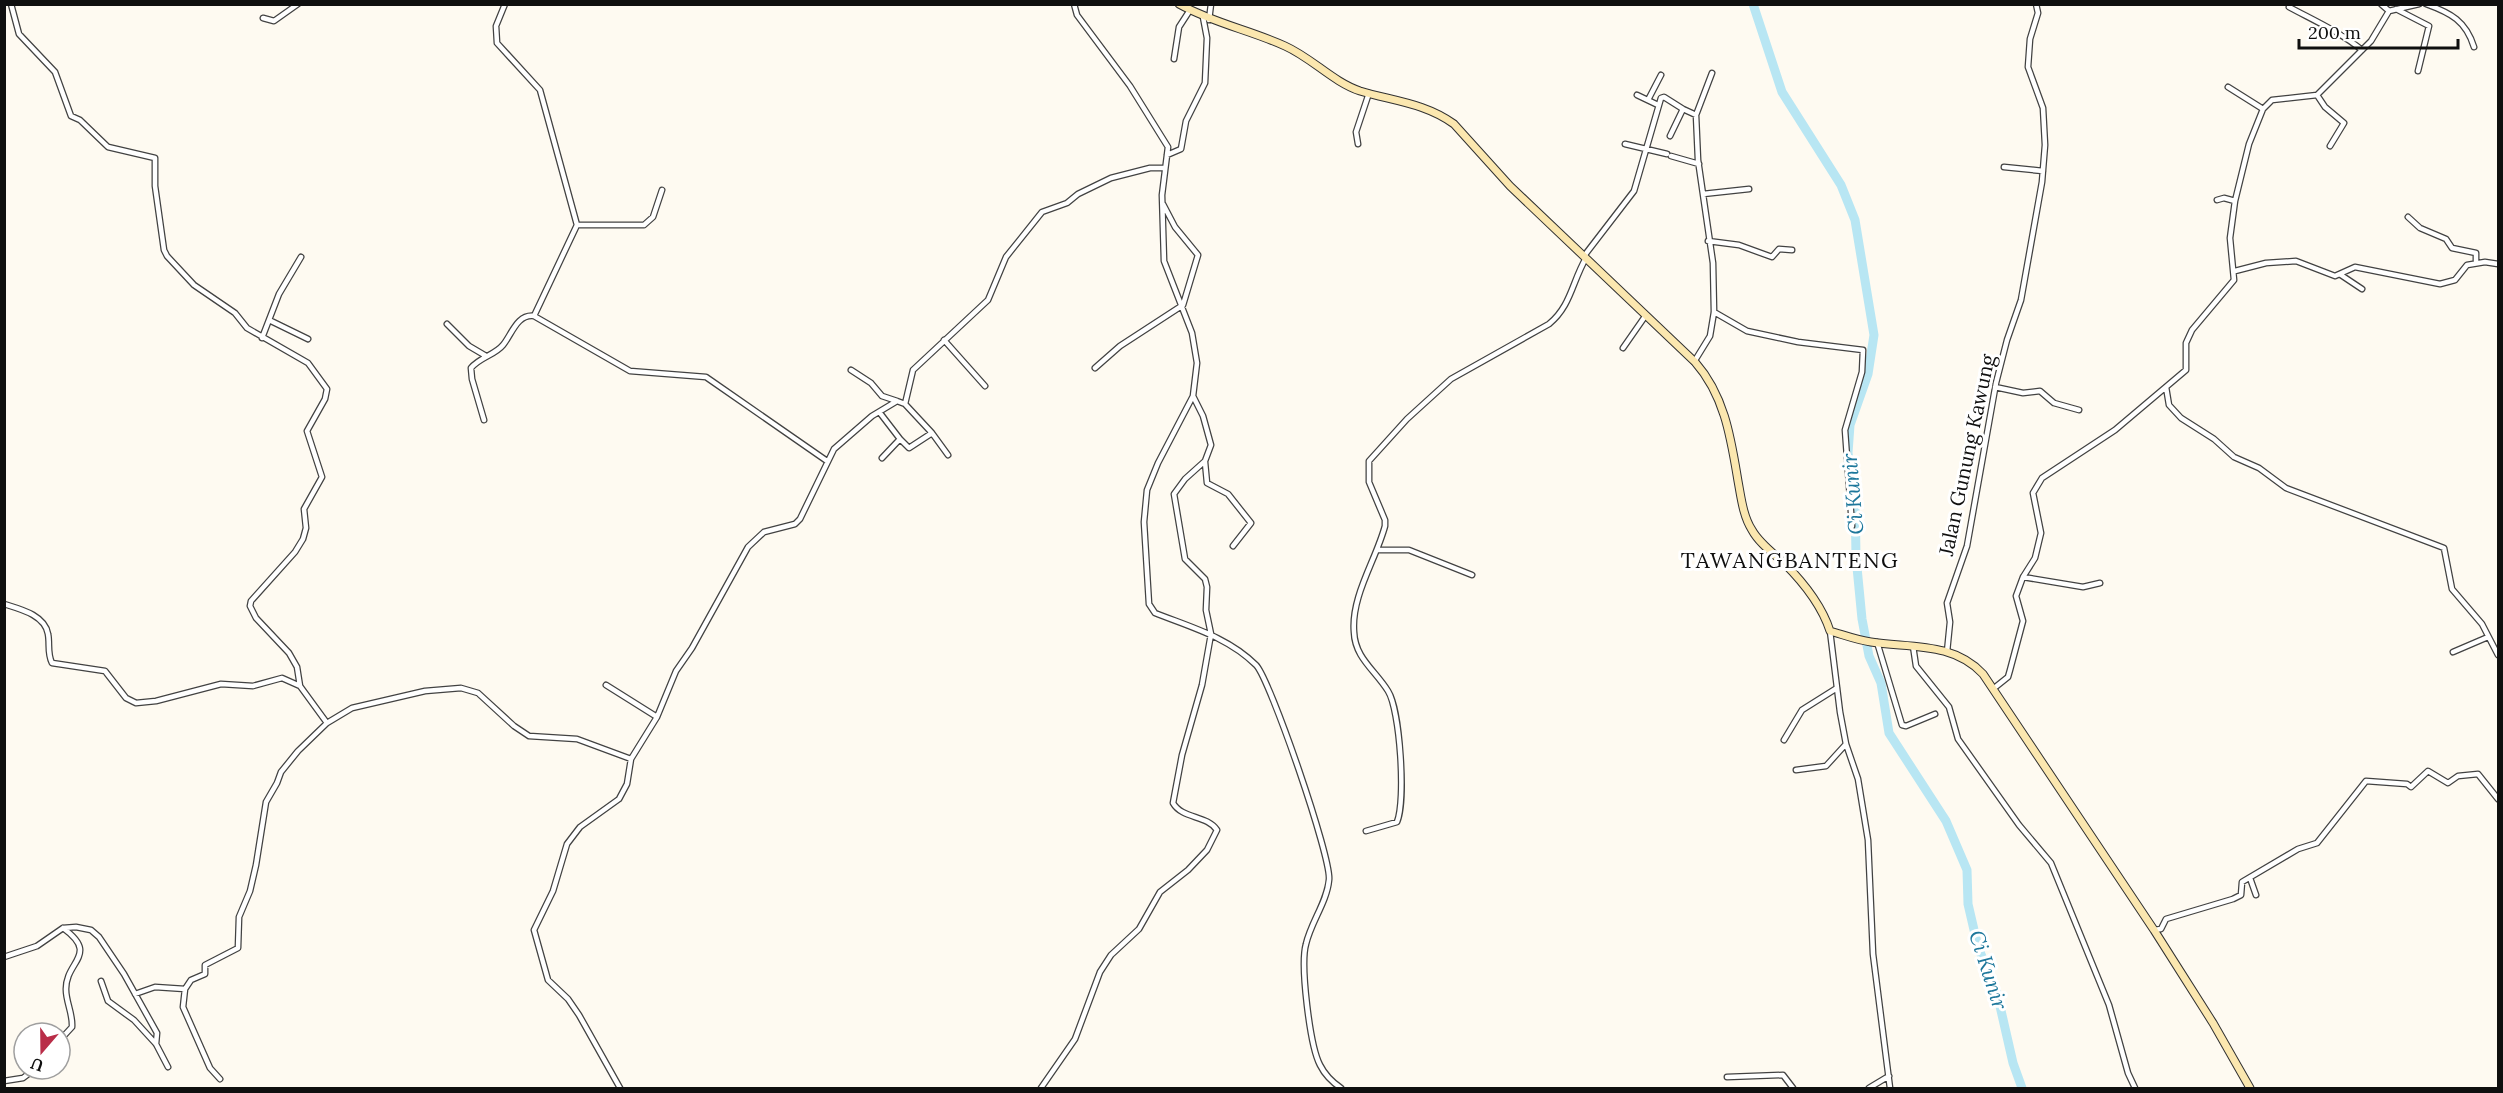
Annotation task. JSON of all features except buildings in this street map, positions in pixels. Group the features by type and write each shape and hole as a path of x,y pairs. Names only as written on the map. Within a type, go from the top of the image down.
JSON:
{"street":[{"path":"11,4 19,34 56,72 71,116 80,120 108,147 155,158 155,186 164,250 167,256 194,285 235,313 247,328 308,363 327,389 325,399 307,431 322,477 305,506 305,535 295,552 259,592 250,606 256,618 289,653 297,667 300,686 327,723"},
{"path":"263,18 274,21 298,4"},
{"path":"505,4 496,26 497,43 540,90 577,225 534,316"},
{"path":"1074,4 1077,15 1166,141 1167,155 1162,202 1164,261 1168,276 1183,305 1192,333 1197,363 1193,396 1147,490 1144,522 1149,604 1155,613 1233,647 1261,670 1310,802 1329,881 1305,946 1305,987 1319,1064 1331,1081 1341,1089"},
{"path":"1179,4 1206,18 1286,46 1347,85 1421,106 1454,124 1510,186 1694,362 1714,388 1722,406 1742,501 1752,530 1822,610 1830,631 1846,744 1858,779 1868,840 1873,954 1890,1089"},
{"path":"1167,155 1181,149 1186,121 1205,83 1206,18 1210,4"},
{"name":"Jalan Gunung Kawung","path":"1947,652 1950,621 1947,603 1967,546 1995,387 2007,340 2021,300 2043,171 2043,108 2028,67 2030,39 2038,14 2036,4"},
{"path":"2381,4 2389,12"},
{"path":"1993,689 2008,677 2023,621 2016,596 2023,576 2036,558 2041,533 2033,493 2042,478 2090,449 2186,370 2189,337 2200,317 2234,280 2235,271 2230,238 2235,201 2248,144 2263,109 2272,100 2317,95 2376,34 2389,12 2395,8 2419,4"},
{"path":"2426,4 2459,19 2467,29 2474,47"},
{"path":"2289,7 2327,29 2337,31 2362,50"},
{"path":"2395,8 2429,26 2418,71"},
{"path":"1174,59 1179,27 1190,10"},
{"path":"1694,362 1710,336 1714,312 1713,263 1699,164 1696,115 1712,73"},
{"path":"1648,100 1661,75"},
{"path":"2228,87 2263,109"},
{"path":"1358,144 1356,132 1369,93"},
{"path":"1637,95 1658,105"},
{"path":"2317,95 2325,107 2344,123 2330,146"},
{"path":"1366,831 1397,822 1401,801 1400,760 1392,700 1359,654 1354,634 1354,615 1385,520 1369,482 1367,471 1372,455 1451,379 1549,324 1559,316 1569,302 1576,276 1585,257 1634,191 1658,105 1664,97 1683,110 1696,115"},
{"path":"1670,136 1683,110"},
{"path":"1625,144 1699,164"},
{"path":"2004,166 2043,171"},
{"path":"905,405 913,370 988,300 1006,257 1042,212 1067,203 1078,194 1111,178 1150,168 1164,168"},
{"path":"1703,194 1749,189"},
{"path":"577,225 644,225 653,217 662,190"},
{"path":"2217,200 2224,198 2235,201"},
{"path":"1095,368 1120,346 1183,305 1198,255 1175,226 1162,202"},
{"path":"2408,217 2420,228 2446,239 2452,248 2476,253 2476,263"},
{"path":"1708,240 1739,245 1772,257 1779,249 1792,250"},
{"path":"262,338 279,294 301,257"},
{"path":"2235,271 2266,263 2296,261 2333,276 2341,275 2350,267 2355,267 2440,284 2455,280 2468,264 2498,264"},
{"path":"2341,275 2362,289"},
{"path":"1714,312 1747,331 1798,342 1863,350 1862,372 1845,430 1852,526"},
{"path":"1623,348 1646,315"},
{"path":"484,420 471,373 476,362 502,346 520,320 534,316 630,371 706,377 827,461"},
{"path":"269,320 308,339"},
{"path":"447,324 469,346 486,356"},
{"path":"944,340 985,386"},
{"path":"851,370 871,383 882,396 905,405 932,433 948,455"},
{"path":"1995,387 2023,393 2040,392 2054,403 2079,410"},
{"path":"2166,387 2169,405 2181,418 2214,439 2234,456 2259,468 2286,488 2444,548 2452,589 2482,624 2499,655"},
{"path":"1193,396 1209,436 1210,445 1205,461 1207,483 1228,495 1251,523 1233,546"},
{"path":"620,1089 579,1015 568,999 548,980 534,930 553,891 567,844 580,827 619,799 627,784 632,759 657,717 676,671 692,648 748,547 764,532 795,524 800,519 821,479 834,449 872,416 897,401"},
{"path":"880,413 900,440 910,448 932,433"},
{"path":"882,458 900,440"},
{"path":"1041,1089 1075,1039 1087,1012 1092,990 1111,955 1139,928 1155,897 1195,864 1212,844 1217,833 1210,822 1178,809 1173,803 1182,755 1202,685 1210,636 1205,579 1185,559 1174,494 1185,479 1205,461"},
{"path":"1377,550 1408,549 1472,575"},
{"path":"2023,576 2083,587 2100,583"},
{"path":"4,604 27,612 44,625 48,632 49,658 52,663 105,671 126,698 136,703 156,701 221,684 253,686 282,678 300,686"},
{"path":"1830,631 1857,639 1947,652 1967,658 1983,674 2154,930 2213,1023 2250,1089"},
{"path":"2453,651 2488,637"},
{"path":"1874,642 1902,725 1906,726 1935,714"},
{"path":"1913,646 1916,666 1949,707 1958,739 2019,825 2051,863 2109,1005 2128,1073 2135,1089"},
{"path":"606,685 657,717"},
{"path":"220,1079 210,1068 183,1007 185,989 191,980 205,974 205,965 238,948 239,917 250,891 256,865 264,807 282,769 327,723 352,708 371,703 425,691 461,688 478,693 514,726 530,736 577,739 632,759"},
{"path":"1784,740 1802,710 1838,688"},
{"path":"1796,770 1826,766 1846,744"},
{"path":"2154,930 2161,929 2166,919 2241,895 2241,883 2298,849 2317,843 2366,781 2407,784 2411,787 2428,771 2448,783 2458,776 2478,774 2499,800"},
{"path":"2250,878 2256,895"},
{"path":"4,957 39,945 63,928 76,927 94,932 118,963 157,1033 156,1044"},
{"path":"63,928 78,942 81,953 66,986 71,1021"},
{"path":"101,981 108,1000 132,1019 156,1044 168,1067"},
{"path":"135,994 155,987 185,989"},
{"path":"1727,1077 1783,1075 1793,1089"},
{"path":"1869,1089 1889,1076"}],"waterway":[{"name":"Ci Kunir","path":"1753,4 1782,92 1841,185 1855,220 1874,335 1868,374 1850,425 1848,453 1855,494 1856,557 1862,619 1869,656 1881,683 1889,733 1946,821 1967,870 1968,904 1978,947 1997,993 2013,1063 2022,1088"}],"district":[{"name":"TAWANGBANTENG","path":"1790,560"}]}
